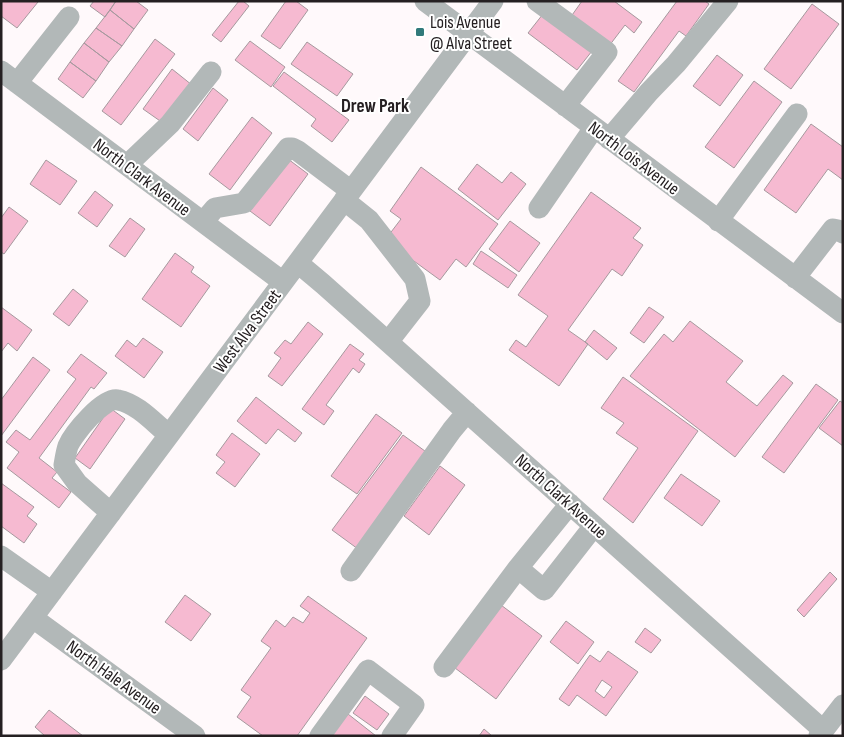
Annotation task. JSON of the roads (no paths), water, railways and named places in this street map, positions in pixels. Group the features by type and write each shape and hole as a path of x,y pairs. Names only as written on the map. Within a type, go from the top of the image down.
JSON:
{"street":[{"name":"North Lois Avenue","path":"425,1 843,313"},
{"name":"West Alva Street","path":"1,660 493,1"},
{"path":"537,1 606,52 565,106"},
{"path":"539,208 602,134 649,92 676,64 728,1"},
{"path":"9,77 69,17"},
{"path":"126,165 170,124 211,72"},
{"name":"North Clark Avenue","path":"9,77 283,282"},
{"path":"718,221 797,114"},
{"path":"204,222 215,208 244,203 288,148 298,151 348,196 415,279 420,301 388,342"},
{"path":"795,278 838,231"},
{"name":"North Clark Avenue","path":"298,263 570,504 821,733"},
{"path":"111,512 76,483 64,465 69,444 93,413 106,402 116,399 132,405 169,435"},
{"path":"351,571 446,438 467,412"},
{"path":"444,667 518,568 570,504"},
{"path":"518,568 544,590 594,526"},
{"path":"1,556 52,592"},
{"name":"North Hale Avenue","path":"33,618 195,736"},
{"path":"320,736 368,670 414,706 392,736"},
{"path":"821,733 843,704"}],"place":[{"name":"Lois Avenue @ Alva Street","path":"420,32"}],"district":[{"name":"Drew Park","path":"375,105"}]}
